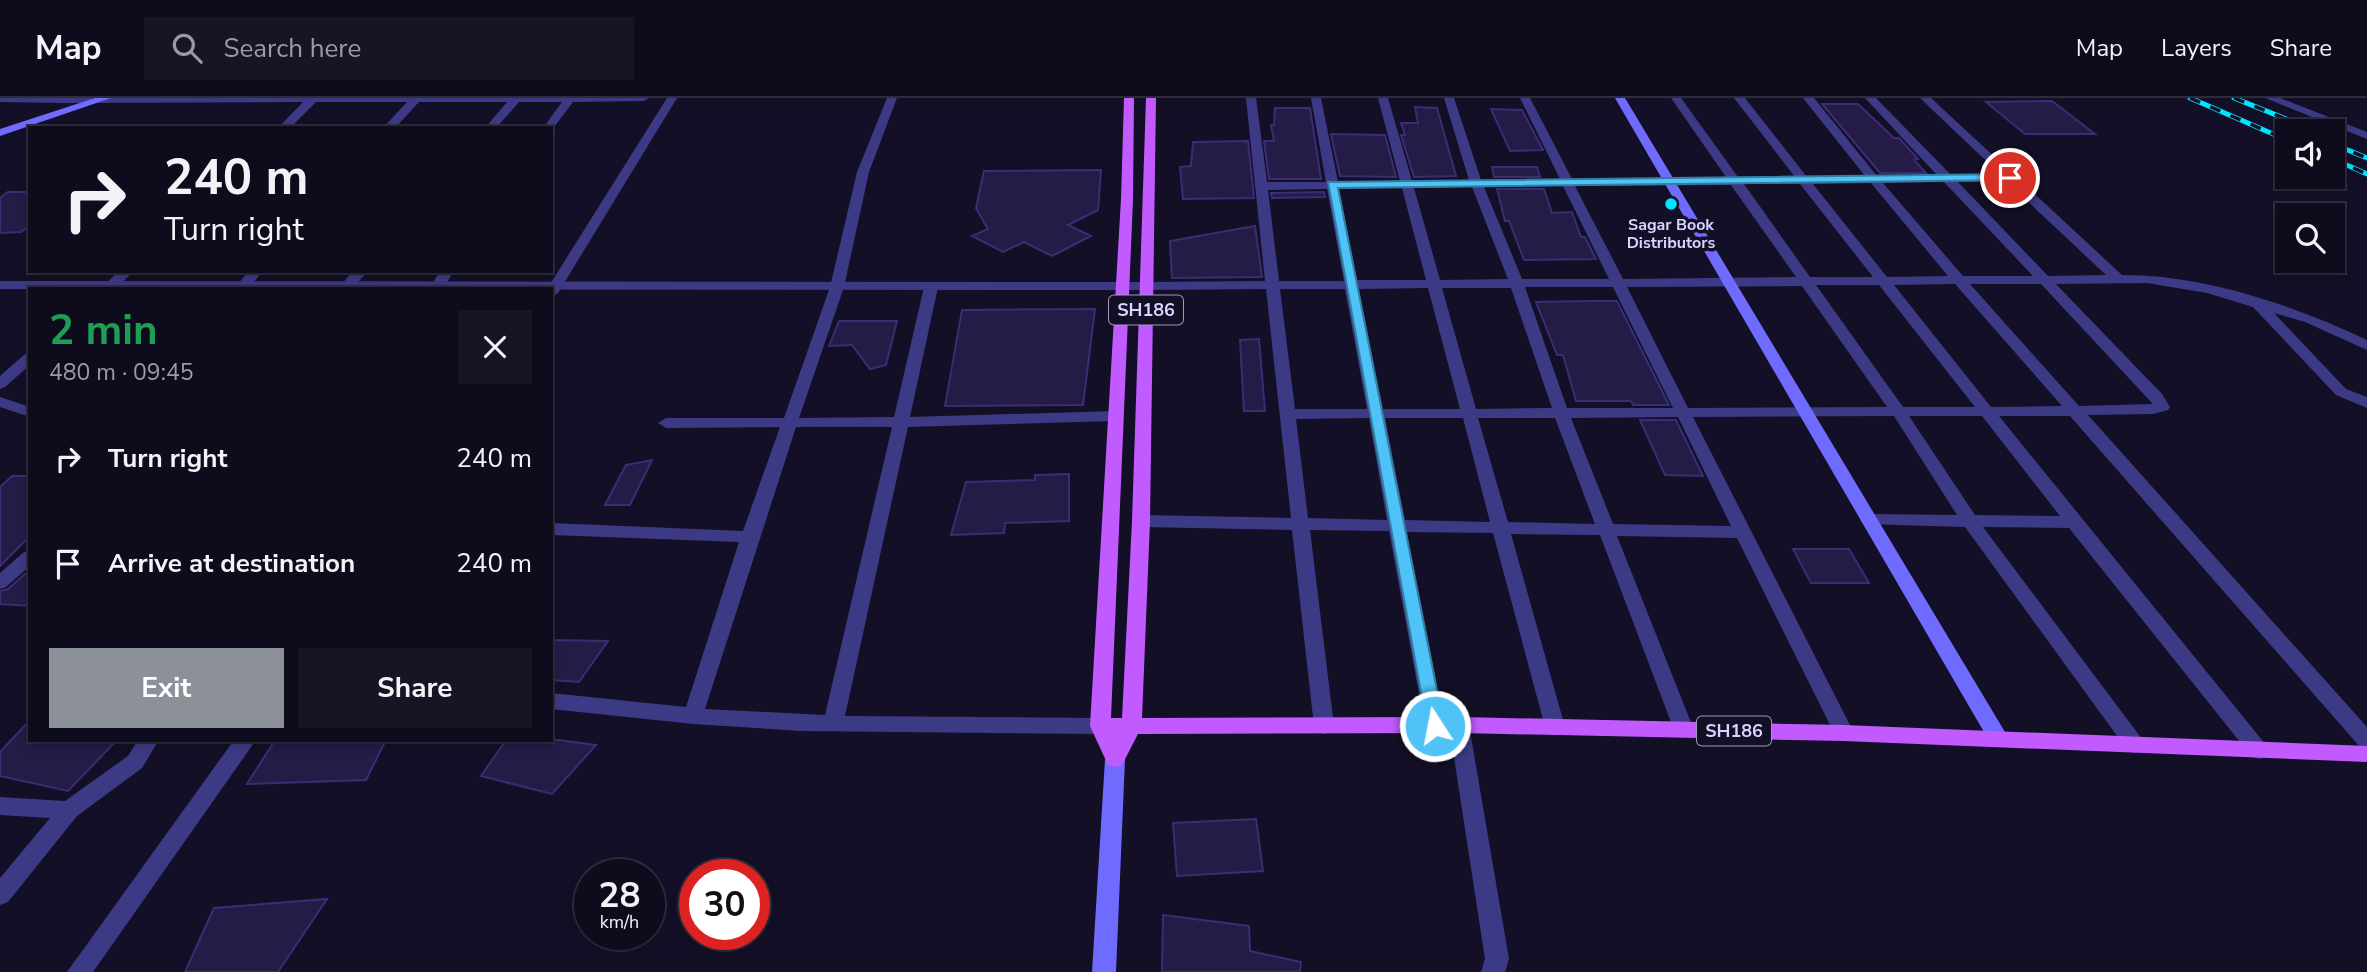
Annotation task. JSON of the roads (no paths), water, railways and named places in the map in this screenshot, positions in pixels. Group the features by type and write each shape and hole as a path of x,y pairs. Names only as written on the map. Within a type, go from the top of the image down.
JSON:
{"main road":[{"path":"1104,972 1115,759 1100,726 1114,416 1123,286 1129,98"},
{"name":"SH186","path":"1115,759 1132,726 1141,521 1151,98"},
{"path":"1620,98 1998,738"},
{"path":"0,122 68,99"},
{"path":"0,133 102,99"},
{"name":"SH186","path":"1100,726 1459,725 1844,733 2367,754"}],"street":[{"path":"492,126 516,98"},
{"path":"549,126 570,98"},
{"path":"0,99 645,98"},
{"path":"554,290 673,98"},
{"path":"693,716 789,422 837,287 863,172 892,98"},
{"path":"1251,98 1324,726"},
{"path":"1315,98 1435,726"},
{"path":"1383,98 1556,727"},
{"path":"1449,98 1476,183 1517,284 1561,413 1684,730"},
{"path":"1525,98 1844,733"},
{"path":"1676,98 1898,411 1970,521 2135,745"},
{"path":"1739,98 2259,751"},
{"path":"1808,98 1959,280 2367,741"},
{"path":"1288,414 2075,411 2162,407 2157,397 1870,98"},
{"path":"1925,98 2117,278"},
{"path":"2270,98 2367,136"},
{"path":"284,126 313,99"},
{"path":"390,126 416,99"},
{"path":"1261,186 2010,178"},
{"path":"109,287 125,273"},
{"path":"243,286 254,273"},
{"path":"347,286 359,273"},
{"path":"554,290 2117,278 2175,282 2310,319 2367,346"},
{"path":"0,285 392,287"},
{"path":"833,724 930,287"},
{"path":"2259,305 2341,392 2367,403"},
{"path":"0,384 28,360"},
{"path":"0,402 28,411"},
{"path":"666,423 901,422 1114,416"},
{"path":"1869,520 2074,522"},
{"path":"1141,521 1743,532"},
{"path":"553,529 751,537"},
{"path":"0,583 28,558"},
{"path":"553,702 693,716 833,724 1100,726"},
{"path":"1459,725 1497,959 1493,972"},
{"path":"0,895 69,810 135,762 148,742"},
{"path":"79,972 245,742"},
{"path":"0,806 69,810"}],"railway":[{"path":"2190,98 2275,135"},
{"path":"2234,98 2286,119"},
{"path":"2345,149 2367,158"},
{"path":"2345,164 2367,174"}],"place":[{"name":"Sagar Book Distributors","path":"1671,204"}]}
